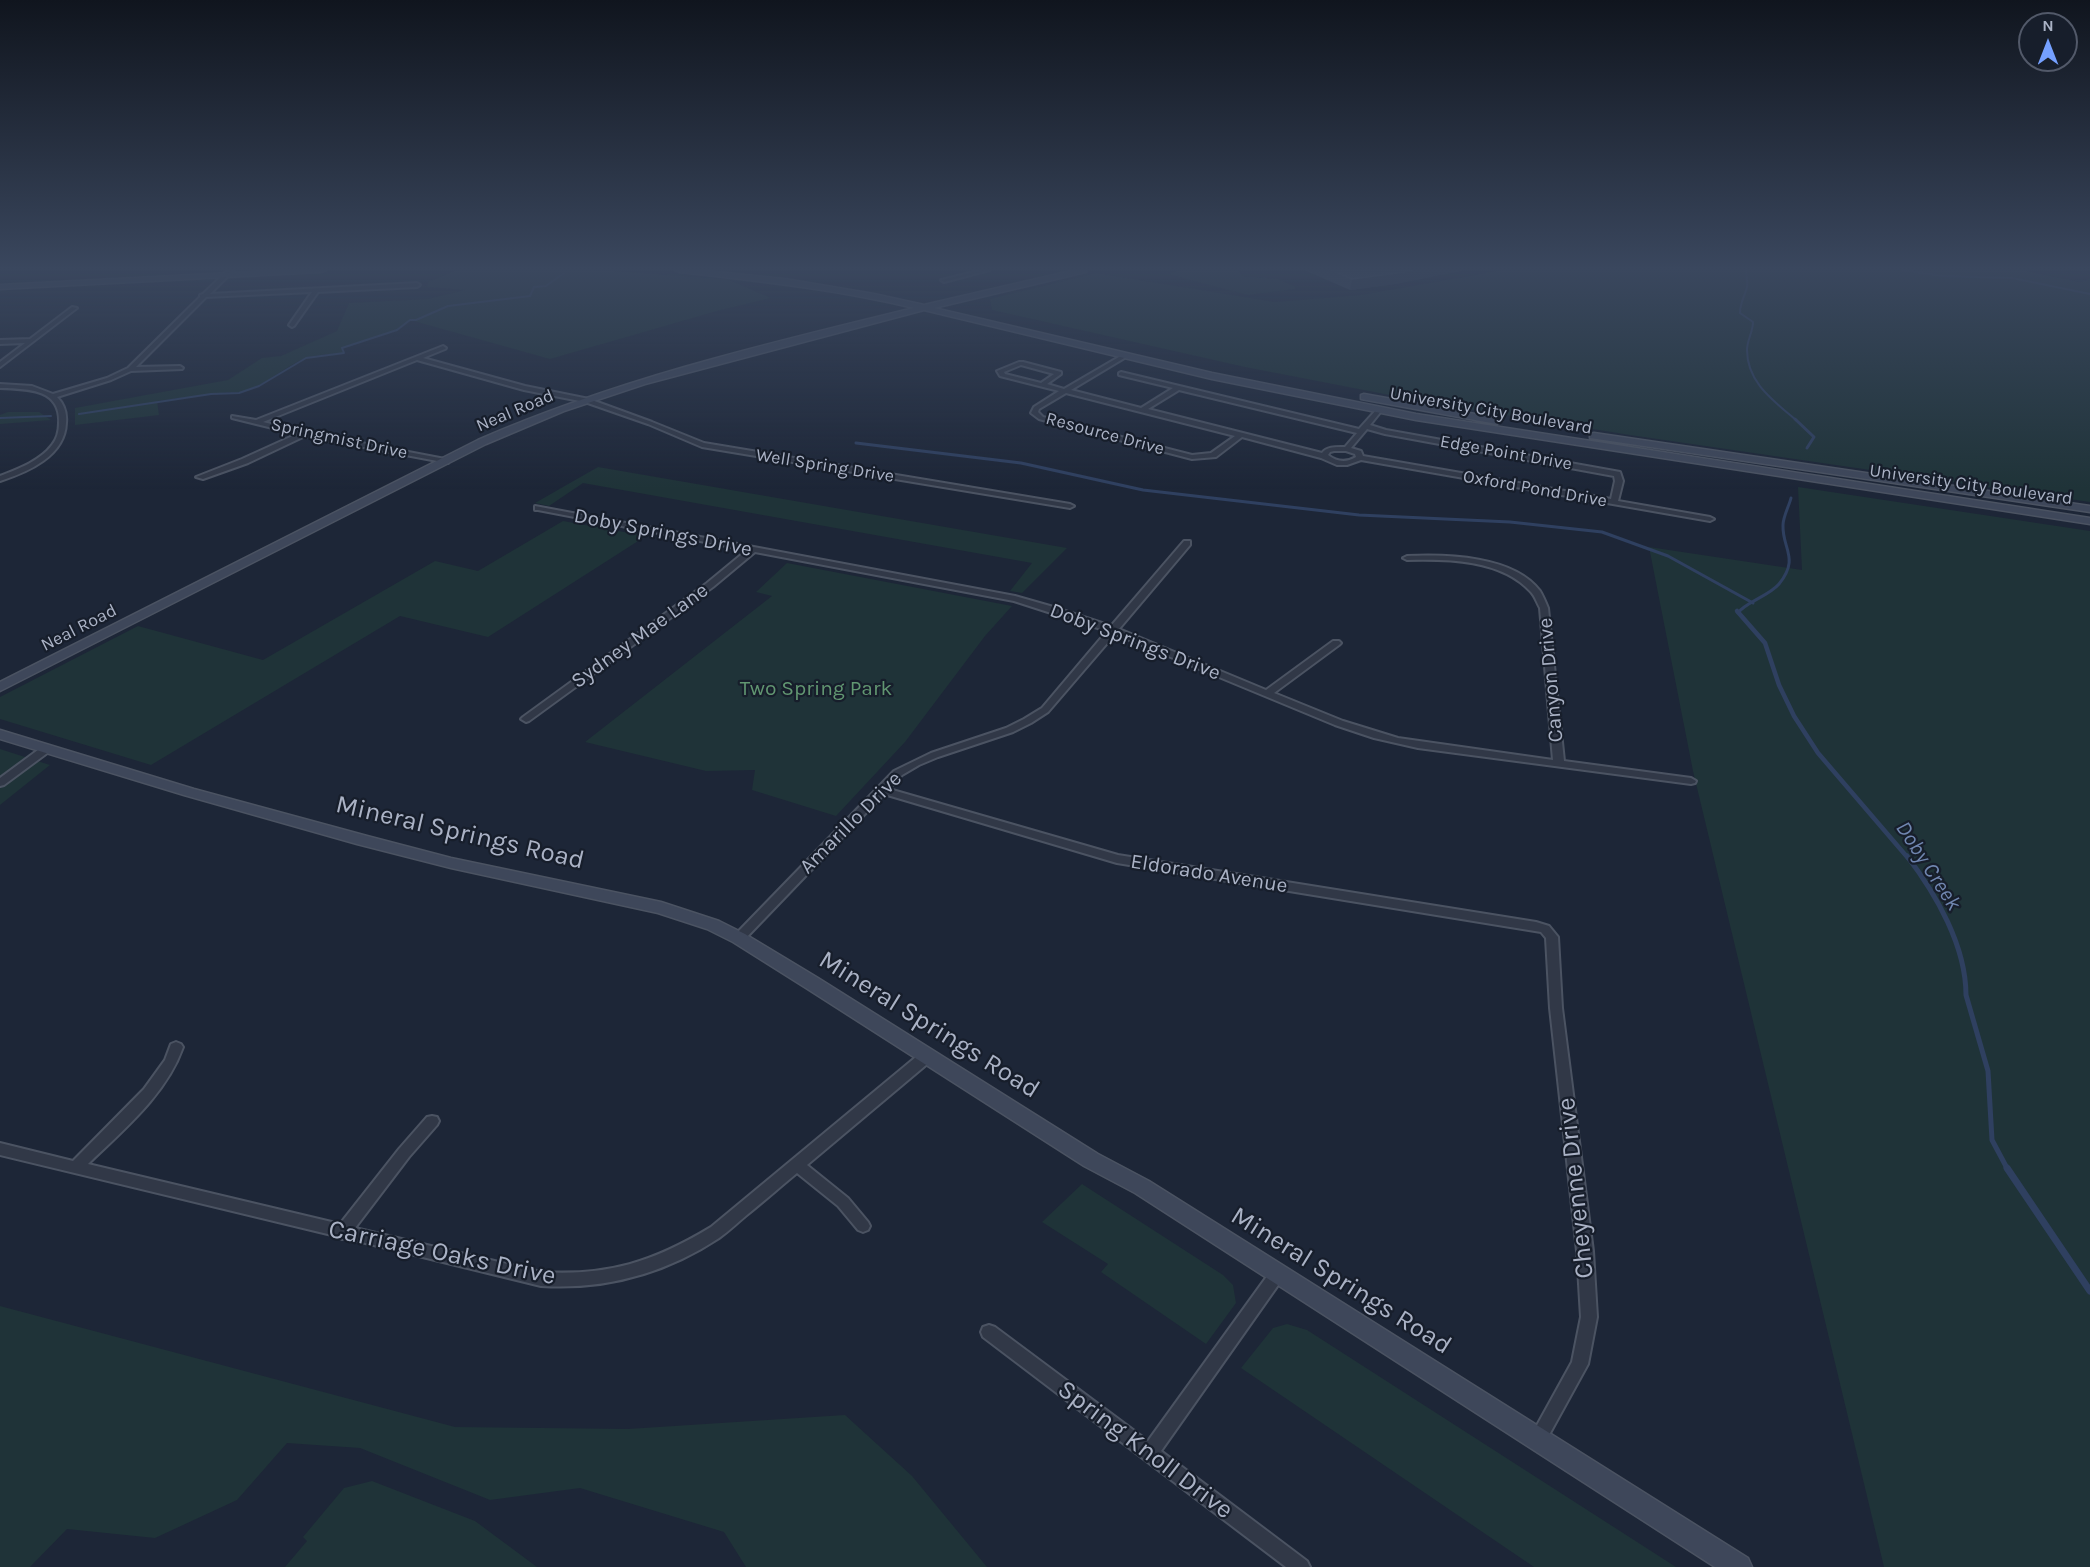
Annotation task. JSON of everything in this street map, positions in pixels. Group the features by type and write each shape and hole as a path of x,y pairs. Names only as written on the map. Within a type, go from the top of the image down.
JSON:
{"main road":[{"name":"Neal Road","path":"0,687 444,461 520,425 587,400 677,371 786,343"},
{"name":"University City Boulevard","path":"1070,343 1379,410 1578,444 2090,521"},
{"name":"University City Boulevard","path":"1111,343 1276,380 1504,422 2090,509"},
{"path":"1379,410 1392,407 1488,422 1504,422"},
{"name":"Mineral Springs Road","path":"0,734 189,792 363,840 456,864 671,911 713,925 739,938 1091,1160 1151,1192 1739,1567"}],"street":[{"path":"0,364 28,343"},
{"path":"53,396 109,379 130,369 156,343"},
{"path":"256,422 443,348"},
{"name":"Resource Drive","path":"1124,356 1036,408 1034,413 1041,418 1192,457 1213,455 1241,435"},
{"name":"Well Spring Drive","path":"419,359 524,388 587,400 702,445 1070,506"},
{"name":"Oxford Pond Drive","path":"1042,385 1058,376 1059,372 1021,363 1000,371 1002,375 1324,456 1332,461 1355,462 1360,458 1710,519"},
{"path":"130,369 180,368"},
{"name":"Edge Point Drive","path":"1121,374 1364,429 1617,474 1619,481 1614,503"},
{"path":"0,386 30,389 53,396 58,399 63,409 62,432 57,444 31,465 0,479"},
{"path":"1142,410 1178,388"},
{"path":"1324,456 1326,451 1347,449 1379,410"},
{"name":"Springmist Drive","path":"234,417 304,434 444,461"},
{"path":"200,477 239,463 304,434"},
{"name":"Oxford Pond Drive","path":"1347,449 1358,453 1360,458"},
{"name":"Doby Springs Drive","path":"538,508 1016,599 1071,613 1332,722 1376,736 1418,745 1691,782"},
{"name":"Amarillo Drive","path":"739,938 897,773 928,755 995,737 1032,720 1045,710 1187,543"},
{"name":"Sydney Mae Lane","path":"526,719 710,585 752,550"},
{"name":"Canyon Drive","path":"1407,558 1438,557 1493,566 1514,574 1538,592 1544,608 1559,764"},
{"path":"1266,694 1336,643"},
{"path":"0,783 46,748"},
{"name":"Eldorado Avenue","path":"881,790 1117,859 1545,929"},
{"name":"Cheyenne Drive","path":"1538,1438 1580,1364 1589,1317 1585,1251 1556,1008 1552,937 1545,929"},
{"path":"75,1168 155,1086 168,1070 176,1047"},
{"name":"Carriage Oaks Drive","path":"0,1149 541,1279 588,1280 621,1275 656,1264 687,1250 716,1232 927,1056"},
{"path":"342,1233 432,1121"},
{"path":"797,1165 843,1202 863,1226"},
{"path":"1150,1453 1278,1273"},
{"name":"Spring Knoll Drive","path":"989,1332 1301,1567"}],"green space":[{"path":"310,343 358,343 343,348 344,353 306,358 249,390 157,401 159,415 75,425 75,408 228,380 262,358 281,356"},
{"path":"493,343 605,343 550,359"},
{"path":"1139,343 2090,343 2090,502 1630,435 1431,403 1245,367"},
{"path":"8,412 39,412 51,420 0,424 0,415"},
{"path":"598,467 1067,548 1022,593 1010,591 1032,563 583,483 549,506 535,503"},
{"path":"1798,487 2090,531 2090,1567 1884,1567 1693,771 1649,547 1802,570"},
{"path":"563,521 646,536 488,637 400,616 151,765 0,719 0,697 138,626 263,660 435,561 478,571"},
{"name":"Two Spring Park","path":"787,563 1012,606 985,636 905,742 836,816 752,790 755,770 706,771 585,742 772,596 756,592"},
{"path":"0,749 50,765 0,805"},
{"path":"1082,1184 1223,1275 1233,1285 1236,1303 1206,1344 1101,1272 1108,1264 1042,1222"},
{"path":"0,1306 455,1427 628,1429 845,1415 912,1476 987,1567 746,1567 724,1532 580,1488 490,1500 360,1448 287,1443 237,1500 155,1538 67,1529 30,1567 0,1567"},
{"path":"1287,1324 1307,1330 1676,1567 1534,1567 1241,1368 1273,1328"},
{"path":"372,1481 475,1521 537,1567 285,1567 307,1541 303,1537 344,1488"}],"waterway":[{"path":"79,414 211,394 239,393 259,386 306,358 344,353 342,348 357,343"},
{"name":"Doby Creek","path":"1748,343 1748,362 1757,382 1779,406 1797,421"},
{"path":"0,418 51,416"},
{"name":"Doby Creek","path":"1795,419 1814,437 1807,448"},
{"path":"856,443 1021,463 1143,490 1359,515 1510,522 1602,532 1668,556 1752,602"},
{"name":"Doby Creek","path":"1752,602 1775,588 1788,567 1789,560 1783,525 1791,498"},
{"name":"Doby Creek","path":"1738,613 1752,602"},
{"name":"Doby Creek","path":"1738,613 1765,643 1779,685 1794,716 1818,753 1908,858"},
{"name":"Doby Creek","path":"1907,856 1938,904 1961,958 1966,995 1988,1071 1992,1140 2008,1170"},
{"name":"Doby Creek","path":"2007,1168 2090,1291"}]}
